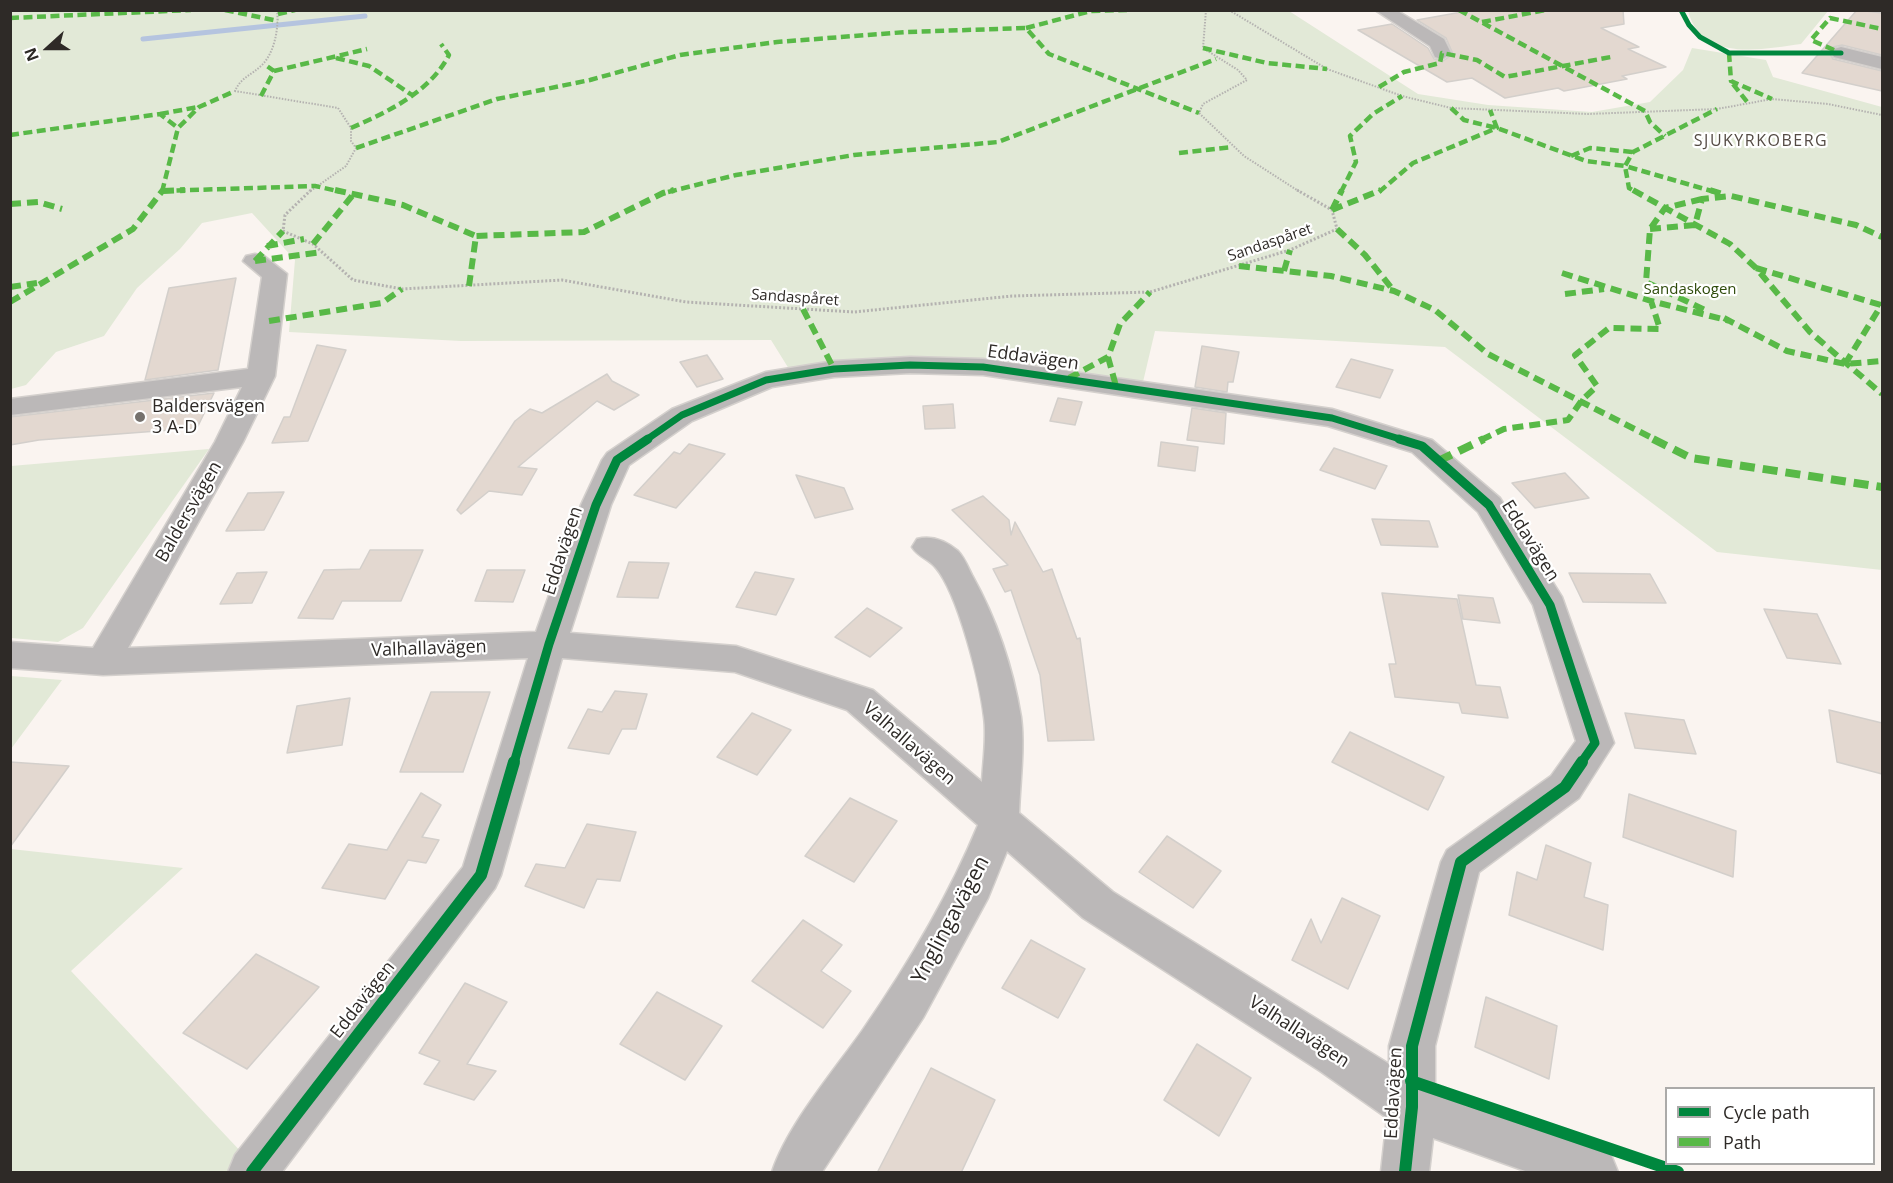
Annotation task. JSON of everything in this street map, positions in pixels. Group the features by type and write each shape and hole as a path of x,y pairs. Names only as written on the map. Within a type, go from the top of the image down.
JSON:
{"street":[{"path":"1383,10 1438,43 1442,53"},
{"path":"1841,53 1882,63"},
{"name":"Baldersvägen","path":"103,662 229,442 261,376 274,274 255,261"},
{"name":"Eddavägen","path":"252,1173 481,875 549,644 596,505 617,460 682,415 766,380 834,369 910,365 982,367 1332,418 1422,446 1489,506 1550,605 1595,743 1565,787 1461,862 1412,1046 1412,1107 1405,1173"},
{"path":"10,407 261,376"},
{"name":"Ynglingavägen","path":"796,1173 807,1150 906,1003 974,885 999,822 1003,719 991,662 967,596 948,560 928,547"},
{"name":"Valhallavägen","path":"10,655 103,662 549,644 736,659 860,700 1098,905 1336,1055 1412,1107 1594,1173"}],"path":[{"path":"1229,10 1327,69 1402,96 1451,108 1588,114 1716,108 1772,99 1828,104 1882,115"}],"green space":[{"path":"1688,10 1828,11 1801,44 1735,49 1720,46 1706,39 1695,28"},
{"name":"Sandaskogen","path":"11,11 1289,11 1418,94 1488,105 1592,112 1650,102 1683,70 1692,48 1766,60 1773,77 1882,107 1882,570 1717,552 1445,347 1155,331 1143,382 984,360 789,369 771,340 461,341 289,332 295,260 252,213 202,223 180,249 137,288 104,336 56,352 26,385 11,389"},
{"path":"209,449 83,628 58,642 11,638 11,466"},
{"path":"10,676 62,680 11,749"},
{"path":"11,849 183,868 71,971 244,1155 231,1172 11,1172"}],"building":[{"path":"1473,10 1623,10 1624,24 1601,28 1639,47 1628,49 1666,67 1622,76 1627,79 1564,91 1558,88 1505,98 1472,78 1447,82 1358,30 1392,24 1428,48 1434,59 1443,61 1453,54 1446,38 1417,20"},
{"path":"1857,10 1882,13 1882,55 1842,45 1833,47 1830,54 1833,59 1882,71 1882,91 1802,73"},
{"path":"236,278 218,370 145,380 169,288"},
{"path":"317,345 346,350 308,441 272,443 284,417 290,417"},
{"path":"1202,346 1239,352 1233,382 1228,382 1227,392 1195,387"},
{"path":"707,355 723,379 697,387 680,362"},
{"path":"1351,359 1393,370 1380,398 1336,387"},
{"path":"607,374 612,381 639,395 614,410 597,401 518,467 537,469 522,495 489,491 461,514 457,510 515,421 530,409 542,413"},
{"name":"Baldersvägen 3 A-D","path":"214,393 197,428 39,440 10,445 10,417"},
{"path":"1058,398 1082,402 1075,425 1050,421"},
{"path":"953,404 955,428 925,429 923,406"},
{"path":"1192,408 1226,413 1224,444 1187,440"},
{"path":"1161,442 1198,447 1195,471 1158,466"},
{"path":"689,444 725,454 676,508 634,495 674,452 680,454"},
{"path":"1334,448 1387,466 1375,489 1320,470"},
{"path":"1565,473 1589,498 1535,508 1512,483"},
{"path":"796,475 844,488 853,509 815,518"},
{"path":"284,492 264,530 226,531 248,493"},
{"path":"983,496 1009,520 1011,535 1015,522 1043,572 1052,569 1077,639 1080,638 1094,740 1048,741 1040,675 1011,590 1005,592 993,569 1008,565 952,510"},
{"path":"1372,519 1429,521 1438,547 1381,545"},
{"path":"370,550 423,550 401,601 342,601 333,619 298,618 324,570 360,569"},
{"path":"629,562 669,563 658,598 617,597"},
{"path":"487,570 525,570 513,602 475,601"},
{"path":"267,572 252,603 220,604 237,573"},
{"path":"755,572 794,579 776,615 736,607"},
{"path":"1569,573 1650,574 1666,603 1583,602"},
{"path":"1382,593 1457,599 1476,685 1500,687 1508,718 1462,713 1459,703 1395,697 1389,664 1396,664"},
{"path":"1458,595 1493,598 1500,623 1463,619"},
{"path":"867,608 902,628 870,657 835,637"},
{"path":"1764,609 1817,614 1841,664 1787,658"},
{"path":"615,691 647,694 636,729 622,729 609,754 568,748 588,709 602,712"},
{"path":"431,692 490,692 463,772 400,772"},
{"path":"350,698 342,745 287,753 297,706"},
{"path":"1829,710 1882,723 1882,774 1837,762"},
{"path":"752,713 791,730 757,775 717,757"},
{"path":"1625,713 1684,720 1696,754 1635,748"},
{"path":"1350,732 1444,777 1428,810 1332,762"},
{"path":"10,762 69,766 10,847"},
{"path":"421,793 441,805 422,837 439,840 426,863 408,860 385,899 322,888 349,844 387,850"},
{"path":"1629,794 1736,831 1733,877 1623,837"},
{"path":"850,798 897,821 854,882 805,856"},
{"path":"587,824 636,832 620,881 597,879 584,908 525,886 536,864 565,868"},
{"path":"1167,836 1221,871 1193,908 1139,872"},
{"path":"1546,845 1591,863 1584,897 1608,905 1603,950 1509,915 1517,872 1537,880"},
{"path":"1342,898 1380,916 1348,989 1292,960 1311,919 1321,943"},
{"path":"803,920 842,945 821,971 851,991 823,1028 752,981"},
{"path":"1031,940 1085,969 1058,1018 1002,988"},
{"path":"256,954 319,987 247,1069 183,1033"},
{"path":"465,983 507,1002 467,1064 496,1071 474,1100 424,1084 440,1061 419,1053"},
{"path":"657,992 722,1026 685,1080 620,1044"},
{"path":"1486,997 1557,1026 1549,1079 1475,1047"},
{"path":"1197,1044 1251,1078 1219,1136 1164,1100"},
{"path":"931,1068 995,1100 961,1173 877,1173"}],"waterway":[{"path":"143,39 365,16"}],"marked path":[{"path":"10,18 191,10"},
{"path":"225,10 278,21"},
{"path":"278,14 295,10"},
{"path":"1026,28 1091,11 1127,10"},
{"path":"1459,10 1645,111 1650,122 1665,136"},
{"path":"1482,22 1546,10"},
{"path":"1834,50 1811,40 1830,18 1882,29"},
{"path":"356,148 497,99 590,80 680,55 777,42 906,32 1026,28 1049,54 1199,113"},
{"path":"351,128 393,108 433,79 449,55 441,44"},
{"path":"1203,48 1267,63 1327,69"},
{"path":"274,71 367,49"},
{"path":"1379,87 1404,72 1440,63 1442,53 1477,60 1505,77 1611,57"},
{"path":"1729,53 1731,81 1772,99"},
{"path":"336,58 369,66 412,95"},
{"path":"469,286 476,236 584,232 663,193 736,175 854,155 998,142 1216,59"},
{"path":"261,96 274,71 264,64"},
{"path":"1733,84 1748,103"},
{"path":"10,302 133,229 163,191 178,128 199,107 235,91"},
{"path":"1332,210 1356,162 1350,136 1373,114 1402,96"},
{"path":"160,114 198,107"},
{"path":"1451,108 1464,120 1497,128 1586,161 1625,166 1629,188 1730,244 1756,268 1810,332 1882,394"},
{"path":"1717,109 1633,152 1625,166 1726,195"},
{"path":"1332,210 1378,193 1413,163 1497,128 1490,110"},
{"path":"10,135 160,114 178,128"},
{"path":"1179,153 1232,147"},
{"path":"1571,156 1590,148 1633,152"},
{"path":"163,191 315,186 403,205 476,236"},
{"path":"313,244 352,196"},
{"path":"1650,229 1695,225 1702,199 1731,196 1856,225 1882,237"},
{"path":"1702,199 1665,208 1650,229 1646,282 1705,310"},
{"path":"10,204 38,202 62,209"},
{"path":"1337,229 1365,255 1394,291"},
{"path":"255,261 283,231"},
{"path":"267,246 304,239"},
{"path":"1284,271 1290,250"},
{"path":"255,261 322,252"},
{"path":"1239,266 1331,276 1394,291 1435,310 1488,354 1691,458 1882,487"},
{"path":"1756,268 1881,305"},
{"path":"1562,273 1651,301"},
{"path":"10,287 37,283"},
{"path":"269,321 382,303 402,289"},
{"path":"1565,294 1604,289"},
{"path":"1069,378 1108,357 1120,324 1150,292"},
{"path":"1438,461 1504,429 1568,420 1582,400 1597,386 1575,355 1609,328 1660,329 1651,301 1730,321"},
{"path":"1845,364 1882,304"},
{"path":"803,309 834,369"},
{"path":"1724,318 1787,351 1845,364 1882,361"},
{"path":"1108,357 1116,386"}],"cycle path":[{"path":"1681,10 1689,25 1700,37 1729,53 1841,53"},
{"path":"252,1172 481,875 549,644 596,505 617,460 682,415 766,380 834,369 910,365 983,367 1332,418 1422,446 1489,505 1550,605 1595,743 1565,787 1461,862 1412,1046 1412,1107 1405,1172"},
{"path":"1411,1081 1678,1172"}],"place":[{"name":"Baldersvägen 3 A-D","path":"140,417"}],"district":[{"name":"SJUKYRKOBERG","path":"1761,141"}]}
